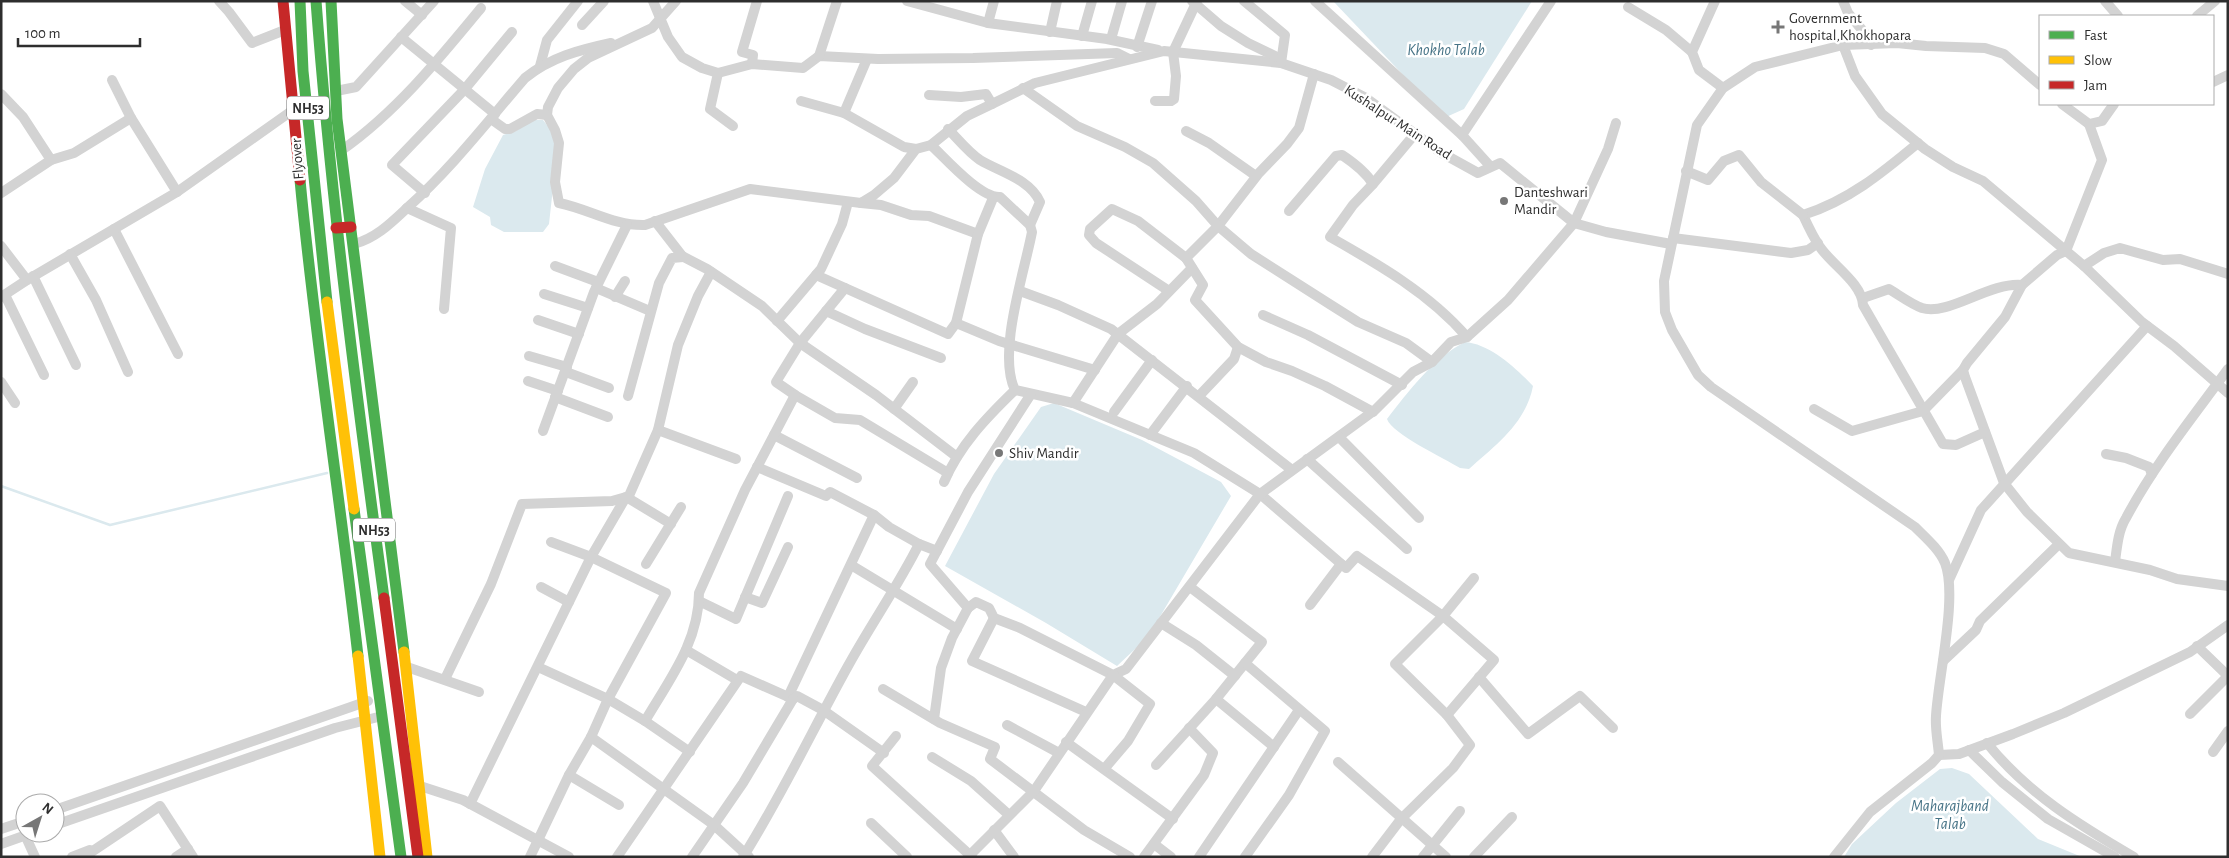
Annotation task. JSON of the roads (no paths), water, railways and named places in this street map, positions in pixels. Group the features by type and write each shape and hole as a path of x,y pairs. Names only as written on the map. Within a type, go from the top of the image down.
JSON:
{"main road":[{"path":"283,1 307,257 345,542 380,857"},
{"name":"Flyover","path":"300,1 303,71 321,256"},
{"name":"Flyover","path":"316,1 336,228"},
{"path":"331,1 336,91 342,150 362,326 380,442 407,667 427,857"},
{"path":"336,228 351,227"},
{"name":"NH53","path":"336,228 377,556 418,857"},
{"path":"307,257 321,256"},
{"name":"NH53","path":"321,256 401,857"}],"street":[{"path":"219,1 252,43 285,30"},
{"path":"405,1 422,15"},
{"path":"336,91 356,88 376,68 400,36 434,1"},
{"path":"540,66 547,40 578,1"},
{"path":"582,25 604,1"},
{"path":"653,1 668,36 682,57 702,68 718,73 752,64 803,68 819,56 837,1"},
{"path":"676,1 652,28 588,58 574,69 558,88 548,107 547,116 556,130 559,143 555,182 559,203 584,209 628,225 645,225 750,189 881,205 911,215 929,216 978,234"},
{"path":"752,64 753,55 742,52 757,1"},
{"path":"907,1 988,23 1111,40 1137,47 1169,52"},
{"path":"988,23 994,1"},
{"path":"1050,32 1057,1"},
{"path":"1082,36 1092,1"},
{"path":"1111,40 1122,1"},
{"path":"1137,47 1152,1"},
{"path":"1244,1 1284,35 1281,62"},
{"path":"1315,1 1462,135 1490,166"},
{"path":"1462,135 1551,1"},
{"path":"1692,52 1714,1"},
{"path":"2106,1 2117,15"},
{"path":"2198,15 2215,1"},
{"path":"1155,101 1171,101 1176,93 1176,76 1169,52 1195,2 1222,26 1248,43 1277,57 1281,62"},
{"path":"1847,3 1848,13 1868,37 1871,45"},
{"path":"1628,7 1666,30 1692,52 1699,70 1724,88"},
{"path":"342,150 365,134 434,65 481,8"},
{"path":"425,192 392,165 464,90 512,32"},
{"path":"400,36 464,90 505,129 510,129 537,114 547,116"},
{"path":"354,244 366,241 384,230 425,192 493,117 525,78 540,66 573,52 631,39"},
{"path":"1834,857 1870,812 1932,763 1939,755 1936,716 1943,661 1949,580 1944,562 1934,546 1915,528 1730,402 1698,375 1682,351 1665,312 1664,281 1697,125 1724,88 1754,67 1842,45 1871,45 1897,42 1934,47 1986,48 2004,54 2039,83"},
{"path":"1842,45 1855,76 1882,114 1952,167 1983,181 2084,266 2147,326 2228,393"},
{"name":"Kushalpur Main Road","path":"931,145 948,129 1035,82 1129,59 1169,52 1281,62 1314,74 1366,98 1414,135 1478,174 1490,166 1500,163 1574,223"},
{"path":"819,56 867,59 973,58 1117,53 1129,59"},
{"path":"844,113 867,59"},
{"path":"718,73 710,109 733,126"},
{"path":"1186,258 1218,226 1256,176 1287,144 1299,128 1314,74"},
{"path":"2214,82 2228,75"},
{"path":"112,80 131,118 177,192"},
{"path":"1024,88 1077,126 1126,147 1153,163 1196,200 1218,226 1251,254 1358,322 1406,343 1432,362"},
{"path":"1,94 23,117 51,160"},
{"path":"929,95 961,97 986,94 992,104"},
{"path":"801,101 844,113 904,146 916,149 931,145 964,177 993,198 1000,197 1030,225 1032,232 1008,344 1009,378 1015,390 1073,403 1194,453 1260,494 1340,564 1346,568 1357,556 1443,616 1494,660 1447,715"},
{"path":"1814,408 1852,431 1923,411 1964,370 2005,317 2022,285 2057,256 2066,251 2102,160 2089,124 2063,105"},
{"path":"2089,124 2102,121 2113,105"},
{"path":"44,375 3,296 70,254 177,192 293,110"},
{"path":"1,193 51,160 74,153 131,118"},
{"path":"896,736 872,766 970,856 1034,791 1113,675 1126,669 1260,494 1373,412 1413,372 1432,362 1451,342 1467,336 1508,300 1574,223 1608,149 1616,123"},
{"path":"948,129 978,159 1022,182 1036,192 1040,202 1030,225"},
{"path":"1186,131 1209,143 1256,176"},
{"path":"1414,135 1353,205 1330,237 1373,261 1403,282 1453,321 1467,336"},
{"path":"1803,215 1827,208 1867,185 1918,143"},
{"path":"861,203 894,178 916,149"},
{"path":"1289,211 1336,156 1342,155 1348,159 1367,174 1373,184"},
{"path":"1686,170 1708,180 1724,161 1739,155 1761,182 1803,215 1818,243 1863,298 1864,305 1943,444 1956,445 1985,432"},
{"path":"816,275 948,334 956,323 978,234 993,198"},
{"path":"777,321 816,275 842,224 848,202"},
{"path":"407,208 451,228 444,309"},
{"path":"1169,292 1096,243 1089,235 1090,229 1112,209 1138,221 1186,258 1203,285 1195,300 1238,347 1266,362 1325,386 1373,412"},
{"path":"655,221 682,256 711,272 762,306 800,342 957,457"},
{"path":"1574,223 1641,240 1672,241 1791,253 1808,250 1818,243"},
{"path":"543,431 597,285 628,225"},
{"path":"114,229 178,354"},
{"path":"1,246 30,278 76,366"},
{"path":"2084,266 2104,253 2120,248 2163,260 2180,259 2228,274"},
{"path":"70,254 96,300 128,372"},
{"path":"628,396 659,283 672,258 682,256"},
{"path":"555,266 597,285 615,297 650,311"},
{"path":"1073,403 1118,334 1169,292 1192,268"},
{"path":"470,804 591,557 627,498 658,430 678,345 698,296 711,272"},
{"path":"615,297 625,281"},
{"path":"1863,298 1889,289 1923,308 1939,309 1999,286 2022,285"},
{"path":"845,288 800,342 776,382 795,395 835,418 860,420 946,477 979,425 1015,390"},
{"path":"1020,291 1091,319 1118,334 1200,396 1292,470"},
{"path":"544,294 588,308"},
{"path":"826,311 865,329 941,358"},
{"path":"1263,315 1308,335 1402,385"},
{"path":"538,320 579,334"},
{"path":"956,323 1008,344 1095,370"},
{"path":"1949,580 1981,510 2147,326"},
{"path":"1200,396 1234,359 1238,347"},
{"path":"529,356 610,388"},
{"path":"1114,412 1152,360"},
{"path":"2114,562 2119,535 2125,518 2152,474 2228,369"},
{"path":"1964,370 2004,483 2027,512 2069,553 2114,562 2177,579 2228,586"},
{"path":"528,381 608,417"},
{"path":"1,382 15,403"},
{"path":"894,409 913,382"},
{"path":"1150,436 1187,386"},
{"path":"968,608 930,564 968,492 1031,394"},
{"path":"645,721 693,636 699,593 757,467 795,395"},
{"path":"658,430 736,460"},
{"path":"774,435 857,478"},
{"path":"1339,437 1419,518"},
{"path":"2106,454 2126,458 2149,467 2152,474"},
{"path":"1307,460 1407,548"},
{"path":"757,467 826,496 830,492 874,514 889,527 919,544 937,551"},
{"path":"699,601 736,619 788,496"},
{"path":"445,678 491,584 522,504 612,501 627,498 671,524"},
{"path":"646,564 681,507"},
{"path":"692,857 743,783 790,698 874,514"},
{"path":"530,857 568,775 591,737 608,699 666,593 591,557 551,542"},
{"path":"591,737 632,764 664,790 714,825 746,856 873,620 893,590 919,544"},
{"path":"1943,661 1976,630 1980,621 2059,544"},
{"path":"745,597 762,603 788,547"},
{"path":"1310,605 1340,564"},
{"path":"851,565 957,629"},
{"path":"1372,857 1401,819 1452,768 1470,745 1447,715 1395,664 1443,616 1474,578"},
{"path":"1156,765 1216,699 1262,642 1190,586"},
{"path":"541,588 569,602"},
{"path":"934,719 941,668 968,608 976,602 989,608 994,618 1028,632 1113,675 1150,704 1128,741 1105,768"},
{"path":"994,618 972,660 1086,712"},
{"path":"1162,623 1196,645 1235,676"},
{"path":"1939,755 1959,754 2064,713 2197,646 2228,624"},
{"path":"2190,714 2228,676 2197,646"},
{"path":"686,650 737,680"},
{"path":"1244,857 1289,795 1325,731 1245,663"},
{"path":"407,667 445,678 479,692"},
{"path":"538,667 608,699 645,721 690,752"},
{"path":"617,857 740,676 790,698 797,696 824,710 884,753"},
{"path":"1479,677 1528,734 1580,696 1613,728"},
{"path":"883,689 934,719 994,747 990,759 1084,830 1130,857"},
{"path":"65,807 380,697"},
{"path":"1216,699 1274,747"},
{"path":"1199,857 1299,710"},
{"path":"65,822 335,728 382,716"},
{"path":"1007,726 1059,753"},
{"path":"1144,857 1204,775 1213,753 1189,728"},
{"path":"2214,752 2228,732"},
{"path":"1066,742 1105,768 1173,819"},
{"path":"1987,743 2008,769 2056,810 2134,857"},
{"path":"1969,750 2002,782 2048,819 2114,857"},
{"path":"932,757 971,781 1009,816"},
{"path":"1338,762 1446,857"},
{"path":"568,775 619,805"},
{"path":"420,786 470,804 569,857"},
{"path":"84,857 160,806 191,853 176,857"},
{"path":"1423,857 1460,811"},
{"path":"1474,857 1512,817"},
{"path":"871,823 906,857"},
{"path":"1,829 15,824"},
{"path":"994,830 1014,857"},
{"path":"1,844 15,839"},
{"path":"31,843 35,857"},
{"path":"1154,844 1171,857"},
{"path":"72,857 99,847"}],"water":[{"name":"Khokho Talab","path":"1333,1 1532,1 1464,109 1444,118"},
{"path":"532,120 543,120 554,134 556,160 549,224 543,232 504,232 491,225 490,217 473,207 485,169 503,135 516,131"},
{"path":"1465,342 1484,347 1493,352 1511,365 1533,386 1524,411 1517,422 1499,442 1469,469 1460,468 1419,445 1398,432 1387,419 1412,387 1432,366"},
{"path":"1054,403 1142,440 1221,482 1231,496 1148,637 1117,666 945,566 994,474 1041,407"},
{"name":"Maharajband Talab","path":"1952,768 1969,774 2038,839 2082,857 1844,857 1852,844 1896,803 1940,769"}],"waterway":[{"path":"1,486 110,525 327,473"}],"place":[{"name":"Government hospital,Khokhopara","path":"1778,27"},
{"name":"Danteshwari Mandir","path":"1504,201"},
{"name":"Shiv Mandir","path":"999,453"}]}
